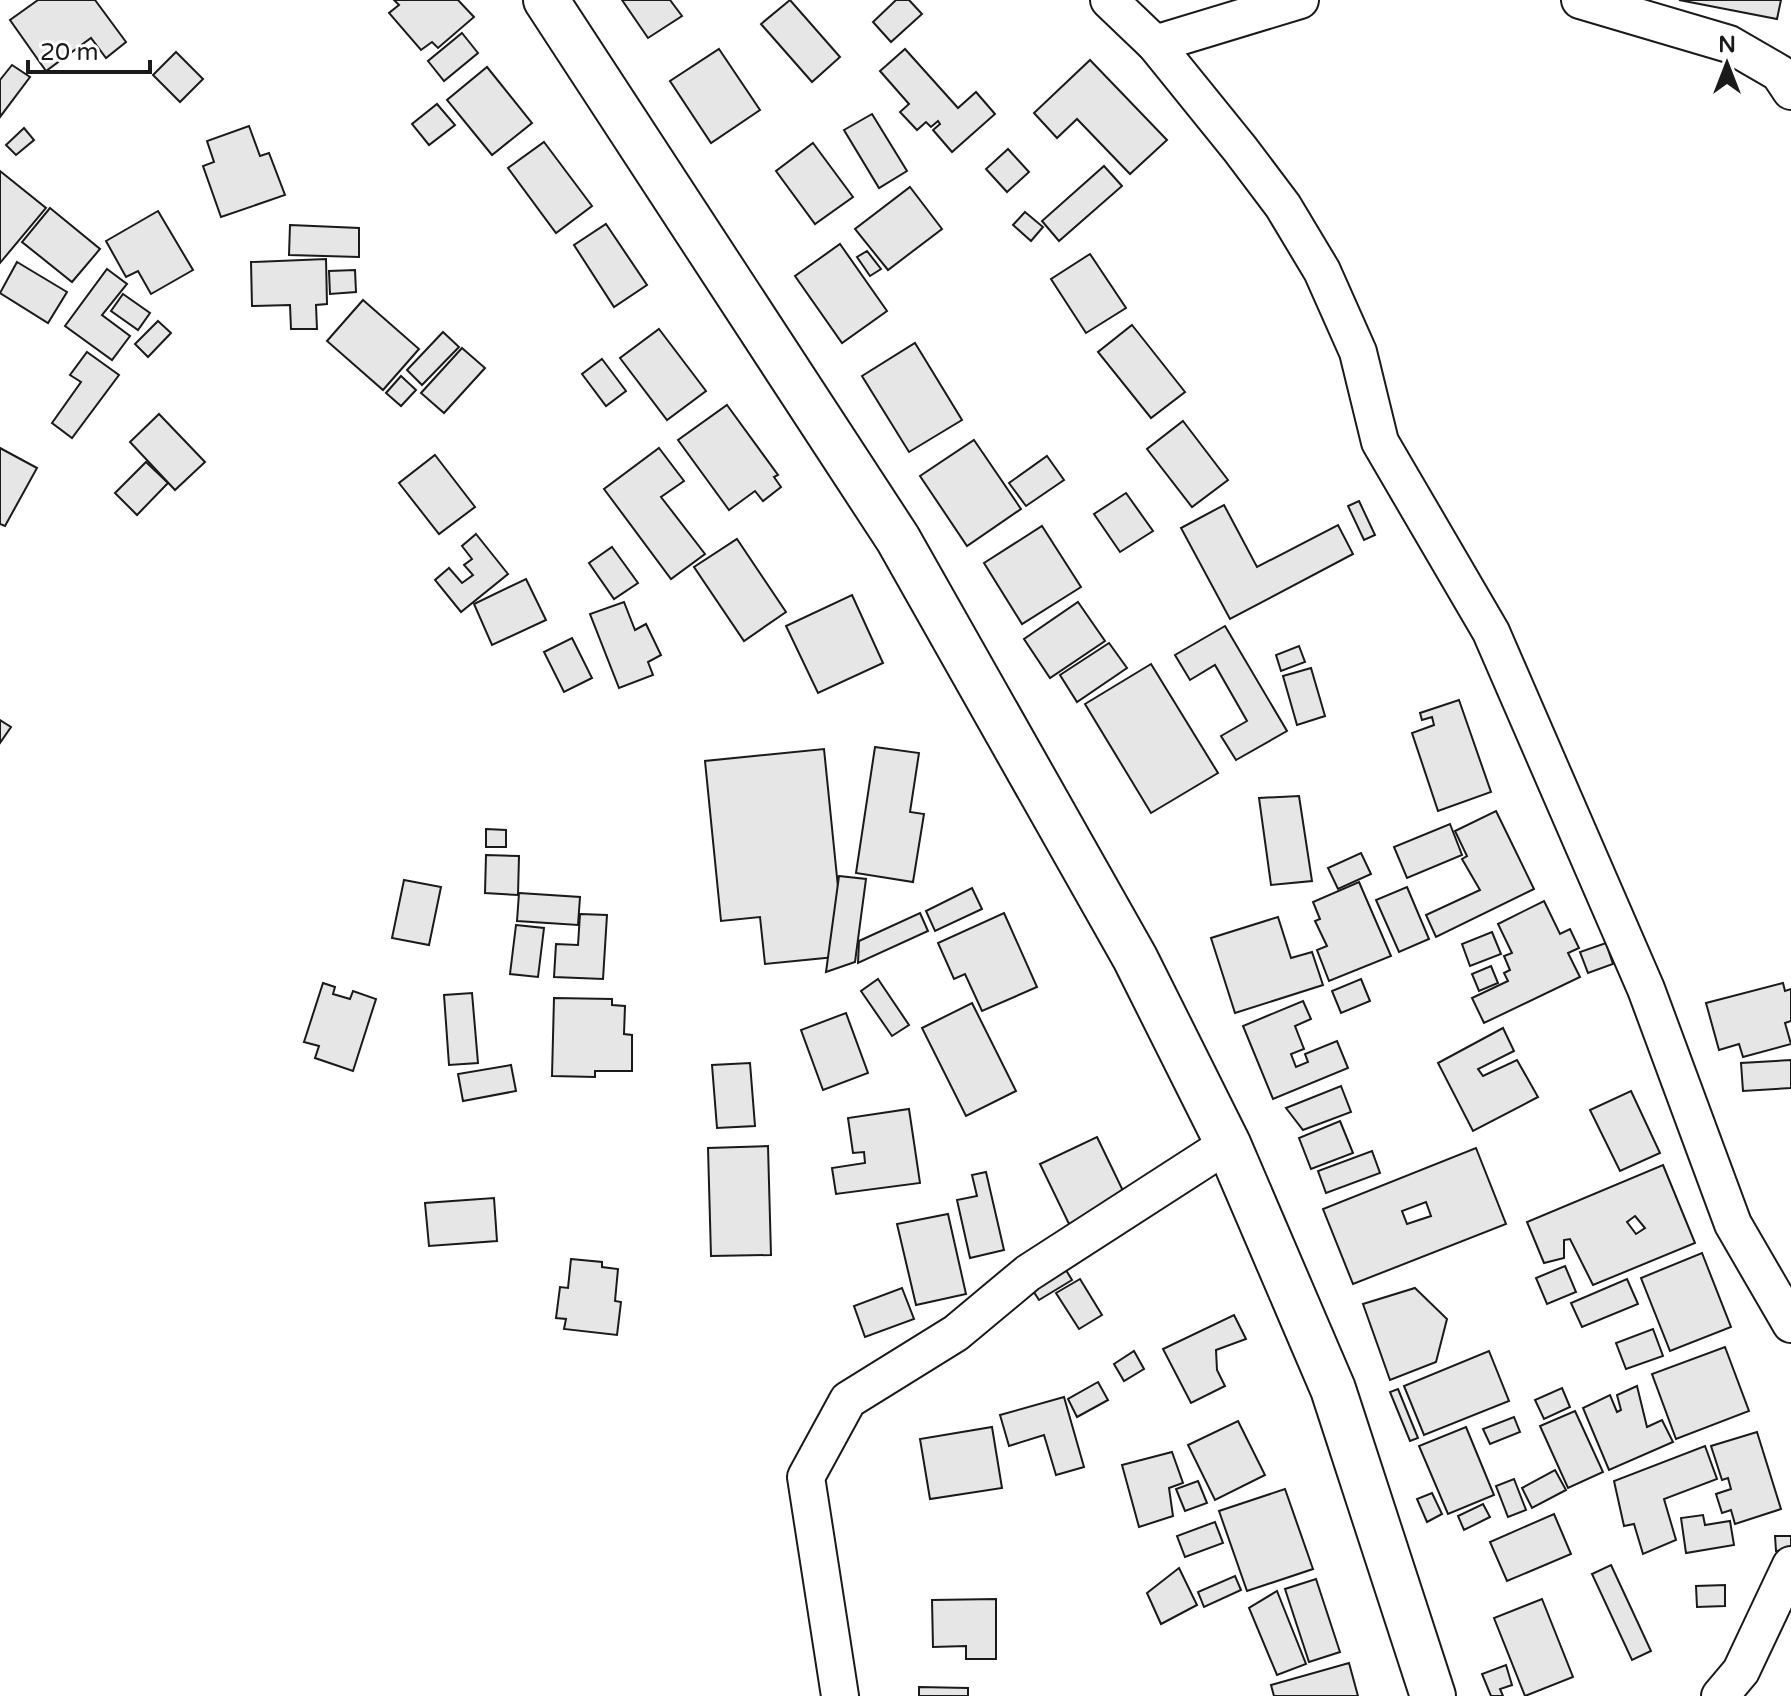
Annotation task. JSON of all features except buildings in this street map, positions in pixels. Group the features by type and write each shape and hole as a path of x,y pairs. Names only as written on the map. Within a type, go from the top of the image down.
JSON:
{"highway":[{"path":"546,0 898,539 1135,958 1228,1144 1333,1389 1433,1696"}],"street":[{"path":"1109,0 1155,44 1283,206 1322,271 1358,352 1380,442 1491,632 1646,989 1733,1224 1791,1324"},
{"path":"1155,44 1236,10 1300,0"},
{"path":"1580,0 1729,44 1779,73 1791,91"},
{"path":"840,1696 806,1477 848,1400 956,1333 1028,1273 1228,1144"},
{"path":"1720,1696 1741,1671 1791,1565"}]}
